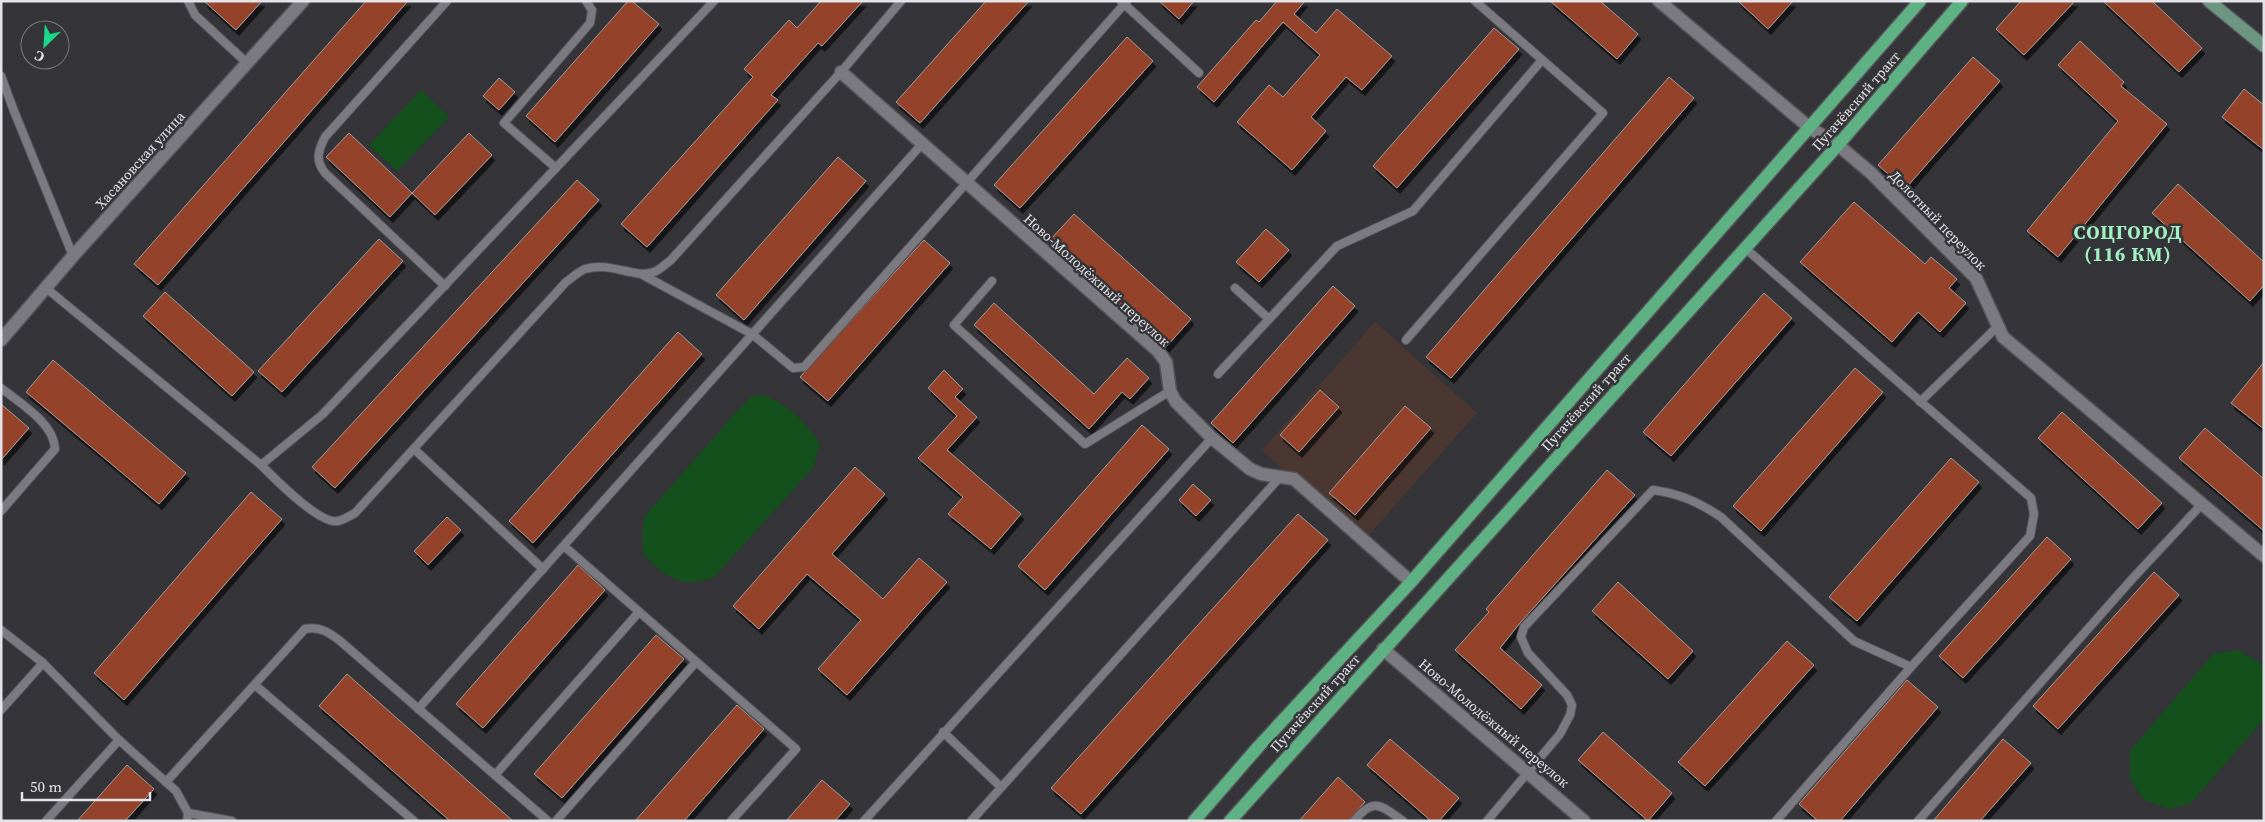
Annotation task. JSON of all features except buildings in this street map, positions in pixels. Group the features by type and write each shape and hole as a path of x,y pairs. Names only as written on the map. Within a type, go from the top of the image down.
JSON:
{"main road":[{"name":"Пугачёвский тракт","path":"1194,821 1259,746 1411,582 1920,1"},
{"name":"Пугачёвский тракт","path":"1230,821 1838,145 1962,1"},
{"path":"2209,1 2264,46"}],"street":[{"name":"Хасановская улица","path":"1,340 303,1"},
{"name":"Долотный переулок","path":"1659,1 1810,128 1838,145 1871,173 1976,278 2003,337 2264,556"},
{"name":"Ново-Молодёжный переулок","path":"841,72 1158,351 1166,362 1170,391 1176,402 1212,438 1250,469 1261,474 1294,479 1411,582"},
{"name":"Ново-Молодёжный переулок","path":"1384,649 1584,821"}],"lane":[{"path":"188,1 196,15 247,63"},
{"path":"445,286 325,173 319,165 318,153 325,137 447,1"},
{"path":"556,168 504,123 590,23 592,10 586,1"},
{"path":"262,465 322,414 714,1"},
{"path":"641,274 656,272 670,261 841,72 901,1"},
{"path":"1406,340 1603,113 1475,1"},
{"path":"46,288 262,465 282,486 325,520 337,522 355,513 566,282 584,269 602,266 620,268 641,274 752,334 793,368 804,368 967,184 1124,2 1199,73"},
{"path":"1218,374 1337,246 1413,211 1542,60"},
{"path":"1,76 74,256"},
{"path":"418,709 922,144"},
{"path":"1745,248 2031,498 2034,514 2030,536 1911,667 1776,821"},
{"path":"992,281 954,325 1085,444 1170,391"},
{"path":"1235,288 1269,319"},
{"path":"1920,402 1998,326"},
{"path":"1,388 40,420 55,440 55,449 1,511"},
{"path":"864,821 1212,438"},
{"path":"414,449 543,569"},
{"path":"971,821 1281,476"},
{"path":"1487,821 1560,734 1570,715 1572,705 1567,695 1528,653 1521,637 1524,627 1653,490 1675,493 1697,502 1721,517 1854,642 1911,667"},
{"path":"1918,821 2133,578 2202,504"},
{"path":"564,546 796,749 731,821"},
{"path":"495,775 639,612"},
{"path":"166,782 305,629 314,627 327,631 548,821"},
{"path":"1,630 43,663 119,740 176,791 188,817 232,821"},
{"path":"556,821 696,662"},
{"path":"1,710 43,663"},
{"path":"255,685 414,821"},
{"path":"943,732 1001,787"},
{"path":"46,821 119,740"},
{"path":"1354,821 1365,808 1372,805 1384,808 1403,821"}],"shaded area":[{"path":"1375,322 1477,413 1360,545 1262,450"}],"green space":[{"path":"421,90 449,117 397,171 369,145"},
{"path":"763,395 789,409 803,421 815,437 820,445 813,468 714,577 703,581 684,582 667,575 644,555 642,535 645,516 738,410 751,397"},
{"path":"2238,650 2260,663 2264,668 2264,719 2191,803 2169,809 2144,800 2130,779 2130,751 2213,654"}],"district":[{"name":"СОЦГОРОД (116 КМ)","path":"2128,243"}]}
